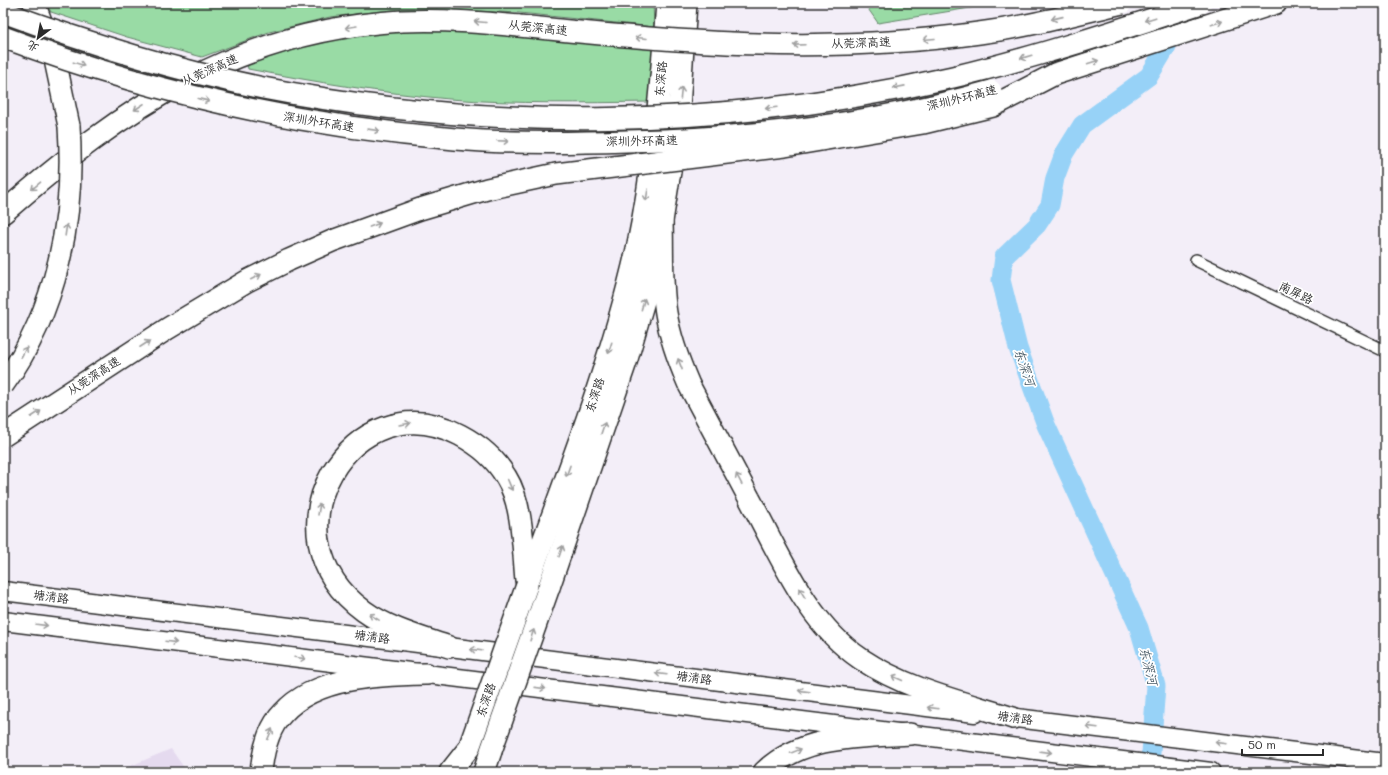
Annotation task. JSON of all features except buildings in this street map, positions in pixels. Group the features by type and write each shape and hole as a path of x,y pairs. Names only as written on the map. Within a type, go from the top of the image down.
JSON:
{"highway":[{"path":"3,385 21,356 38,323 60,261 65,239 70,194 69,126 59,73 44,26 34,3"},
{"name":"东深路","path":"461,772 617,326 636,249 652,164 660,93 667,3"},
{"name":"东深路","path":"484,772 627,359 648,287 662,221 678,122 686,3"},
{"name":"从莞深高速","path":"3,213 78,150 150,100 198,74 260,48 330,30 378,23 450,21 708,43 792,46 882,43 979,33 1027,25 1122,3"},
{"name":"深圳外环高速","path":"3,12 101,45 196,73 327,99 458,115 537,118 630,118 756,110 920,84 1017,60 1200,3"},
{"name":"深圳外环高速","path":"3,37 124,78 234,106 308,120 383,131 458,139 496,141 648,141 762,134 910,110 984,94 1055,74 1276,3"},
{"name":"从莞深高速","path":"3,436 166,329 247,281 332,241 420,209 494,187 556,174 778,147 923,123 993,106 1055,74"},
{"path":"662,221 663,286 665,307 679,362 689,385 786,569 824,627 855,654 881,671 932,692 1013,718"},
{"path":"449,647 405,632 363,610 340,589 323,561 318,529 321,498 333,469 360,441 391,427 410,423 427,423 442,426 477,444 493,459 507,477 514,493 527,585"},
{"path":"262,772 263,752 271,731 282,713 299,699 315,691 360,678 381,675 427,674"},
{"path":"764,772 778,760 793,751 826,741 864,736 910,734"},
{"path":"450,772 469,748"}],"main road":[{"name":"塘清路","path":"3,591 1013,718 1385,763"},
{"path":"3,621 1211,772"}],"street":[{"name":"南屏路","path":"1196,260 1385,351"}],"shaded area":[{"path":"171,749 187,772 116,772"}],"green space":[{"path":"46,3 653,3 654,27 520,13 455,10 393,10 330,17 269,32 202,57 127,37 51,12"},
{"path":"864,3 982,3 976,7 878,23"},
{"path":"423,30 519,35 653,49 649,102 574,103 449,99 348,87 248,69 247,63 295,47 372,32"}],"waterway":[{"name":"东深河","path":"1143,772 1151,753 1156,686 1139,628 1046,425 1018,348 1001,280 1004,257 1037,225 1050,205 1055,178 1064,154 1082,125 1149,76 1167,46 1176,3"}]}
